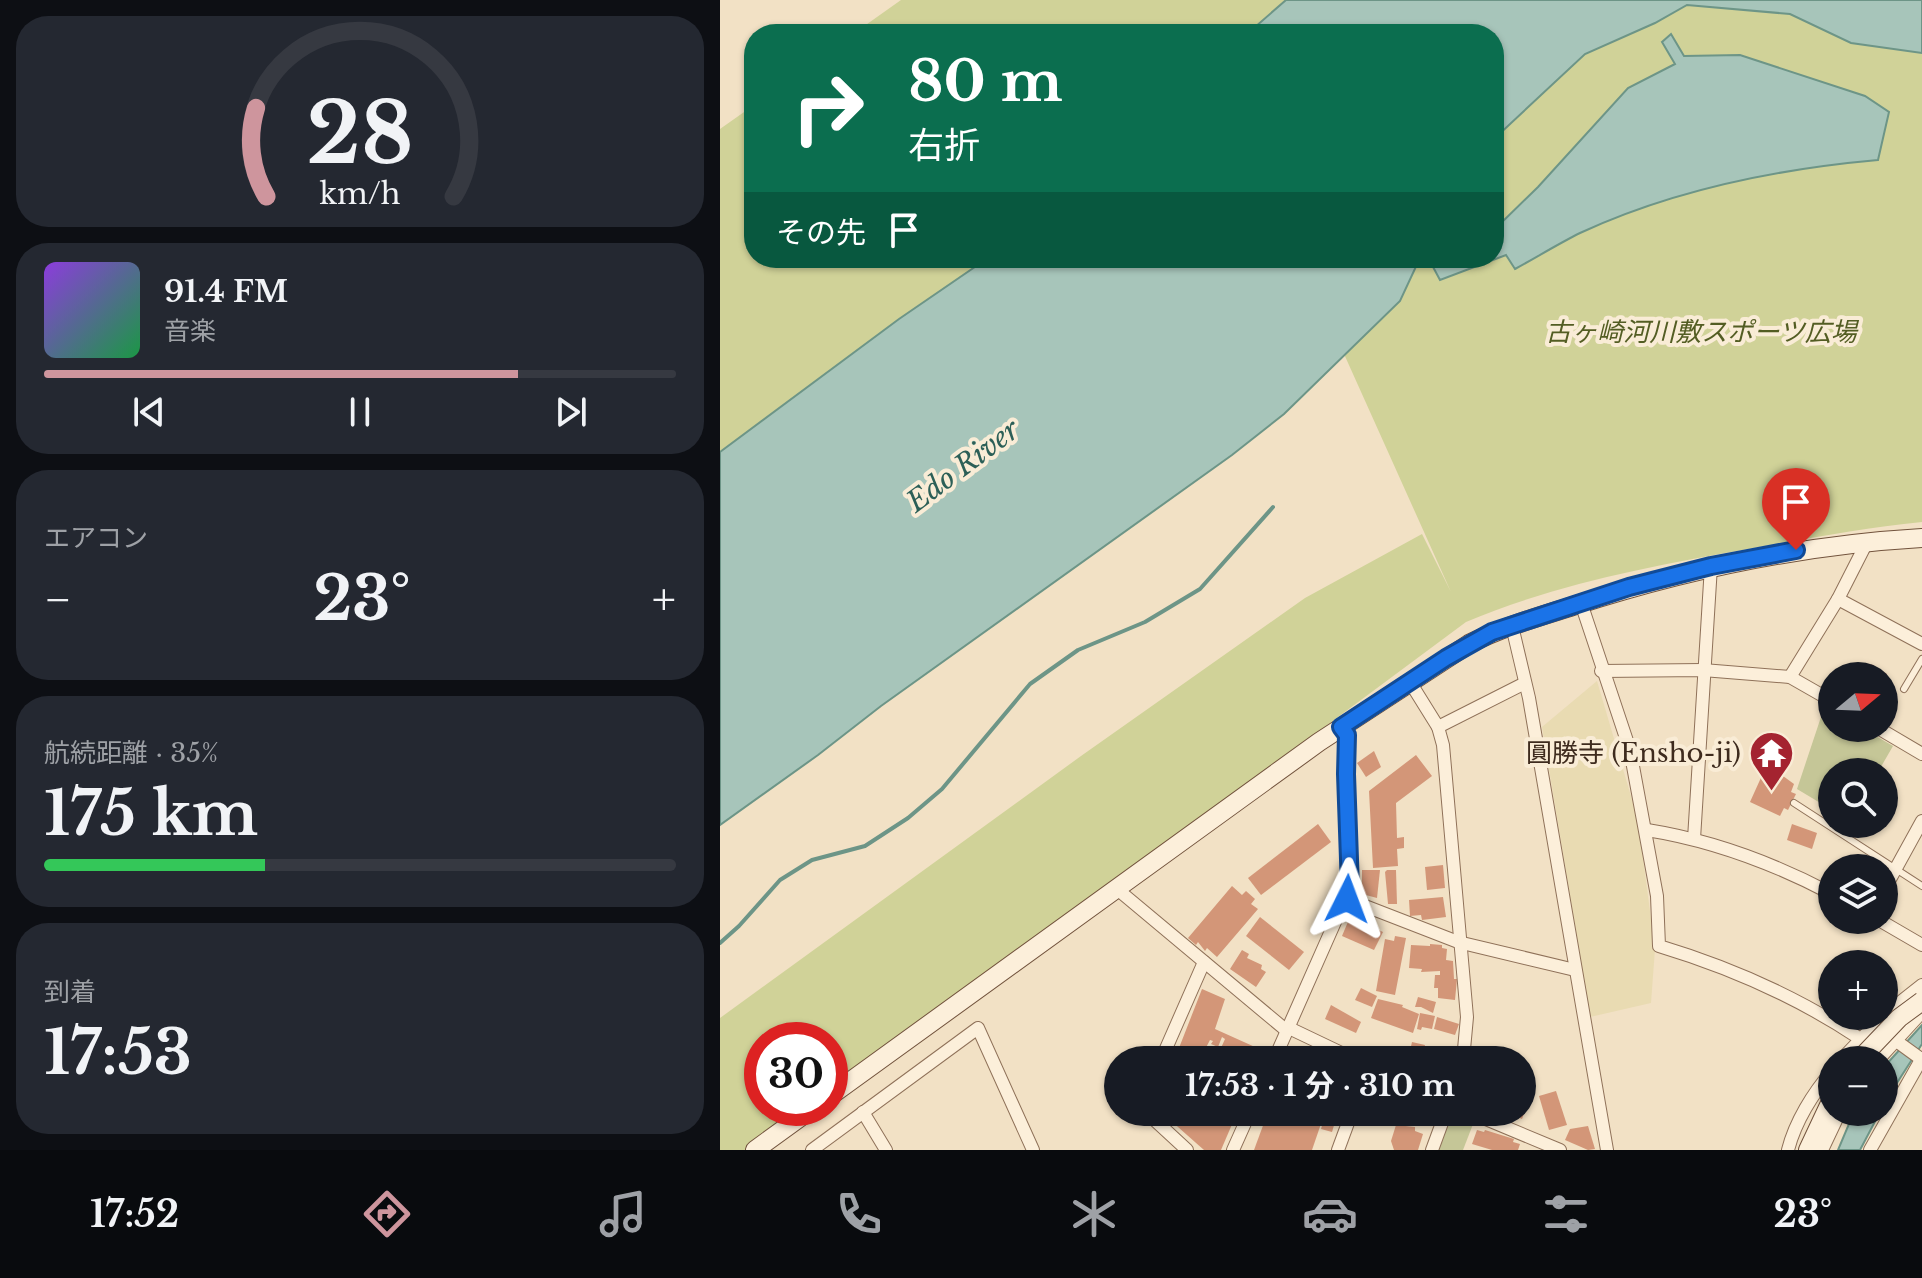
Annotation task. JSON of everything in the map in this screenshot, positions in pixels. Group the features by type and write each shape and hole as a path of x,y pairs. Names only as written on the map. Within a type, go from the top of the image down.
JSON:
{"street":[{"path":"848,1083 1341,727 1469,644 1512,626 1629,587 1711,566 1796,550 1922,538"},
{"path":"1790,677 1838,599 1867,542"},
{"path":"1694,839 1711,566"},
{"path":"1838,599 1922,644"},
{"path":"1581,603 1601,671 1630,750 1657,896 1659,946 1733,971 1787,994 1859,1038"},
{"path":"1512,626 1525,683 1607,1150"},
{"path":"1601,671 1703,670 1790,677 1818,693"},
{"path":"1410,682 1438,727 1443,745 1467,1017 1464,1046"},
{"path":"1438,727 1525,683"},
{"path":"1280,1046 1350,888 1347,735 1341,727"},
{"path":"1898,740 1922,754"},
{"path":"1898,864 1922,821"},
{"path":"1647,830 1694,839 1818,887"},
{"path":"1117,889 1288,1029 1325,1046"},
{"path":"1347,899 1458,942 1575,970"},
{"path":"1898,931 1922,945"},
{"path":"1167,1046 1204,962"},
{"path":"1898,1004 1922,985"},
{"path":"1872,1046 1899,1018 1922,1001"},
{"path":"1890,1046 1922,1012"},
{"path":"812,1150 978,1028 1033,1150"},
{"path":"1852,1046 1868,1030"},
{"path":"1870,1150 1922,1058 1894,1041 1888,1030"},
{"path":"1788,1150 1818,1087"},
{"path":"863,1112 886,1150"},
{"path":"755,1150 788,1126"},
{"path":"1161,1126 1187,1150"},
{"path":"1233,1150 1244,1126"},
{"path":"1338,1150 1347,1126"},
{"path":"1432,1150 1441,1126"},
{"path":"1496,1126 1533,1145 1560,1150"},
{"path":"1808,1150 1819,1126"},
{"path":"1822,1150 1833,1126"}],"lane":[{"path":"1904,689 1922,659"},
{"path":"1794,803 1872,854"},
{"path":"1898,871 1922,886"}],"shaded area":[{"path":"1597,681 1638,820 1655,949 1651,1003 1590,1017 1542,727"}],"green space":[{"path":"901,0 1286,0 1258,24 867,24"},
{"name":"古ヶ崎河川敷スポーツ広場","path":"1687,5 1790,14 1851,43 1922,53 1922,522 1712,555 1640,570 1535,597 1466,622 848,1081 848,1022 744,1022 744,1126 787,1126 754,1150 720,1150 720,1018 1305,598 1422,534 1451,592 1344,354 1400,301 1415,268 1504,268 1504,130 1585,54"},
{"path":"744,112 744,268 973,268 899,319 720,452 720,129"},
{"path":"1818,726 1818,742 1886,742 1893,746 1886,758 1818,758 1818,802 1797,789"},
{"path":"1446,1126 1472,1126 1463,1150 1438,1150"}],"water":[{"path":"1286,0 1922,0 1922,53 1851,43 1790,14 1687,5 1585,54 1504,130 1504,24 1258,24"},
{"path":"1671,34 1684,56 1740,55 1865,96 1889,112 1878,160 1802,169 1689,193 1580,233 1515,269 1504,256 1504,220 1628,88 1675,64 1662,42"},
{"name":"Edo River","path":"973,268 1415,268 1400,301 1284,414 1232,455 720,825 720,452 899,319"},
{"path":"1434,268 1472,268 1440,280"},
{"path":"1922,1025 1922,1044 1898,1081 1898,1052"},
{"path":"1848,1126 1873,1126 1860,1150 1838,1150"}],"building":[{"path":"1374,751 1381,767 1366,777 1357,763"},
{"path":"1416,755 1432,776 1396,803 1397,838 1404,837 1404,848 1397,849 1398,866 1373,868 1369,791"},
{"path":"1764,771 1782,779 1783,776 1794,784 1791,792 1796,794 1788,810 1784,808 1780,816 1750,802"},
{"path":"1318,824 1331,842 1261,895 1248,878"},
{"path":"1792,824 1817,833 1812,849 1787,840"},
{"path":"1443,865 1445,888 1427,890 1425,867"},
{"path":"1362,870 1380,870 1377,898 1362,894"},
{"path":"1387,870 1396,870 1397,904 1388,904"},
{"path":"1232,886 1242,895 1246,891 1255,899 1251,904 1258,909 1217,957 1188,938"},
{"path":"1443,897 1446,917 1422,920 1421,915 1410,916 1409,900"},
{"path":"1260,917 1304,952 1289,970 1246,936"},
{"path":"1350,917 1383,932 1374,950 1342,936"},
{"path":"1395,936 1406,938 1395,995 1376,991 1385,939 1394,941"},
{"path":"1411,945 1442,945 1447,949 1446,960 1453,961 1454,979 1457,979 1455,1000 1438,998 1438,988 1434,988 1435,975 1440,975 1440,971 1421,972 1422,969 1409,968"},
{"path":"1242,950 1249,954 1247,958 1262,965 1261,969 1266,972 1256,987 1230,969"},
{"path":"1361,988 1377,996 1372,1007 1355,1000"},
{"path":"1202,989 1225,999 1215,1029 1253,1046 1222,1046 1225,1039 1222,1037 1218,1046 1211,1044 1213,1041 1210,1040 1207,1046 1180,1046"},
{"path":"1418,997 1436,1002 1433,1013 1415,1007"},
{"path":"1378,999 1403,1005 1419,1014 1413,1033 1371,1018"},
{"path":"1331,1005 1361,1022 1356,1033 1325,1019"},
{"path":"1420,1013 1435,1016 1432,1029 1417,1029"},
{"path":"1437,1017 1459,1024 1455,1035 1434,1029"},
{"path":"1556,1091 1567,1125 1549,1130 1539,1096"},
{"path":"1177,1126 1231,1126 1221,1150 1204,1150"},
{"path":"1263,1126 1320,1126 1312,1150 1254,1150"},
{"path":"1322,1126 1334,1126 1332,1132 1321,1129"},
{"path":"1396,1126 1415,1127 1415,1131 1423,1134 1418,1150 1394,1150 1391,1141"},
{"path":"1588,1126 1595,1149 1588,1150 1565,1140 1570,1129"},
{"path":"1477,1130 1514,1139 1513,1142 1520,1144 1518,1150 1492,1150 1472,1144"}],"waterway":[{"path":"720,943 780,880 812,860 865,846 908,818 942,789 1030,684 1078,650 1145,622 1200,589 1273,507"}],"place":[{"name":"圓勝寺 (Ensho-ji)","path":"1772,792"}],"route":[{"path":"1347,899 1350,888 1347,735 1341,727 1446,658 1492,632 1629,587 1711,566 1796,550"}]}
